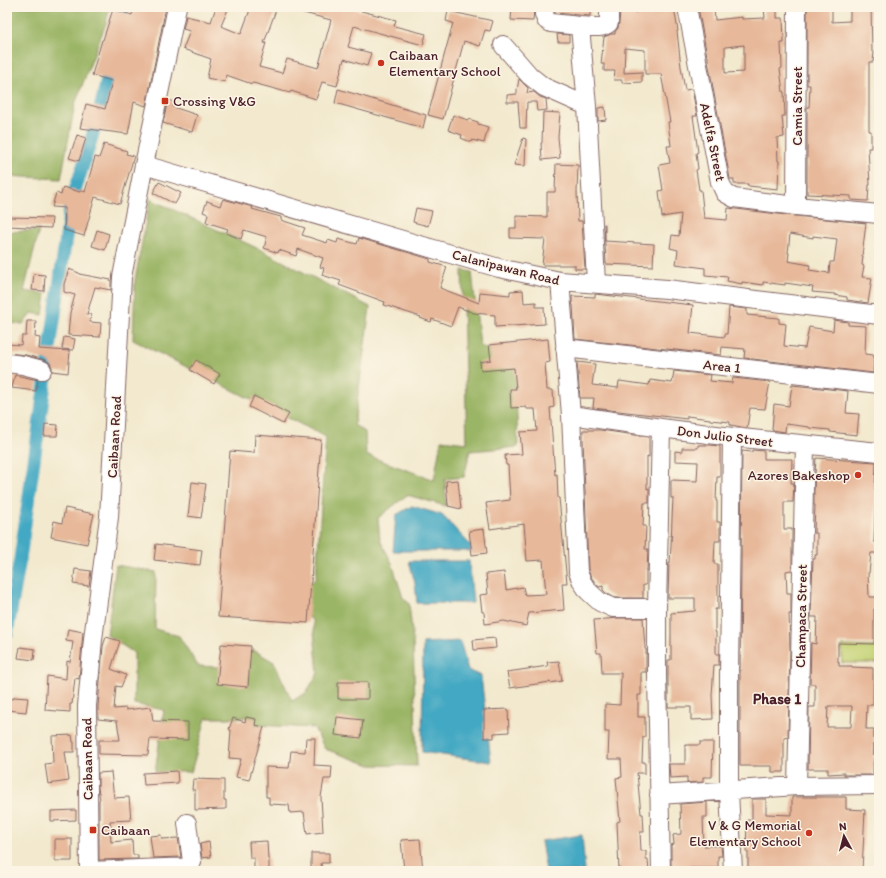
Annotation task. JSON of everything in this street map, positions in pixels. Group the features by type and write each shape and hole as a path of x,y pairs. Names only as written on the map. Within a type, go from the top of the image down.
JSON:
{"street":[{"name":"Caibaan Road","path":"89,871 87,706 94,631 109,517 122,277 177,7"},
{"path":"545,7 544,14 546,20 551,23 602,27 609,23 608,7"},
{"name":"Adelfa Street","path":"687,7 720,182 725,193 734,198 879,214"},
{"name":"Camia Street","path":"796,206 797,7"},
{"path":"580,26 587,106 596,284"},
{"path":"503,45 530,76 544,87 587,106"},
{"name":"Calanipawan Road","path":"144,165 499,268 560,281 667,289 879,315"},
{"path":"560,281 571,415 578,572 588,591 600,602 613,608 657,608"},
{"name":"Area 1","path":"565,348 879,384"},
{"path":"7,363 42,370"},
{"name":"Don Julio Street","path":"571,415 732,437 879,452"},
{"path":"661,428 657,608 661,871"},
{"path":"732,437 729,791 734,871"},
{"name":"Champaca Street","path":"797,786 805,445"},
{"path":"660,795 797,786 879,785"},
{"path":"89,871 190,867 192,862 187,823"}],"green space":[{"path":"7,7 110,7 106,23 75,104 61,179 7,176"},
{"path":"150,199 259,249 370,307 354,425 365,432 366,455 434,480 441,440 467,443 462,270 472,272 480,346 515,359 518,447 470,451 464,477 445,479 446,506 407,495 378,518 380,540 392,563 403,598 409,603 413,642 417,766 370,765 325,749 314,728 255,725 246,717 206,718 191,772 155,772 164,710 134,704 134,653 107,635 116,565 156,572 155,629 179,636 198,666 240,668 253,650 274,662 292,701 306,693 318,673 313,621 300,609 301,593 316,578 326,437 133,340 135,280"},
{"path":"39,230 24,291 46,294 43,315 32,313 23,324 7,323 7,232"},
{"path":"842,646 879,647 879,663 842,663"}],"water":[{"path":"412,506 442,515 476,551 393,551 396,515"},
{"path":"409,561 469,561 473,603 417,603 415,583"},
{"path":"460,641 468,670 481,676 491,762 422,752 423,643"},
{"path":"582,835 585,871 546,871 541,841"}],"building":[{"path":"134,7 166,7 146,106 134,102 128,134 80,128 86,104 105,109 112,81 92,75 113,9 132,15"},
{"path":"216,7 229,7 221,26 241,34 251,7 277,7 264,43 266,43 259,67 282,73 287,59 318,68 331,20 292,10 293,7 346,7 396,20 394,26 426,34 423,45 354,26 348,47 371,53 367,66 344,59 337,86 322,82 316,99 291,91 290,93 253,83 252,84 226,75 225,82 207,78 211,59 183,49 190,31 183,29 186,16 211,22"},
{"path":"512,7 534,7 533,21 511,20"},
{"path":"555,7 590,7 590,16 555,13"},
{"path":"636,7 674,7 685,90 692,89 697,116 693,116 698,152 696,153 698,169 696,170 699,190 701,190 704,218 727,220 728,208 866,223 862,256 862,265 864,266 862,277 872,278 868,303 847,300 847,297 835,294 812,292 813,287 785,283 785,285 763,282 763,285 742,282 742,284 727,281 728,277 705,275 705,268 676,264 678,250 670,248 672,235 679,236 681,214 662,217 659,191 663,190 659,165 670,163 667,146 671,146 668,122 670,122 661,74 645,74 645,50 625,48 624,73 642,72 642,82 622,83 622,80 614,80 615,71 604,71 604,64 601,64 604,37 615,34 618,28 620,12 637,12","holes":["790,234 813,238 813,236 837,239 834,262 830,262 829,273 809,270 810,265 788,261"]},
{"path":"698,7 714,7 715,20 742,17 742,19 765,18 764,7 777,7 777,18 783,18 784,43 781,43 782,68 780,69 784,92 785,116 782,116 784,137 777,138 779,161 778,189 748,186 748,184 734,184 734,179 730,179","holes":["744,45 744,72 725,73 725,47"]},
{"path":"807,7 832,7 832,22 850,21 850,7 871,7 872,52 874,52 873,62 869,62 869,131 871,131 871,148 868,148 870,185 868,201 851,200 851,196 807,194 807,107 809,107 810,85 807,85"},
{"path":"448,11 493,21 490,31 485,30 480,46 464,41 443,119 428,115 453,23 446,21"},
{"path":"557,34 569,35 569,42 558,42"},
{"path":"519,79 528,88 527,93 534,92 540,97 546,99 547,110 537,111 536,102 527,102 526,128 520,128 518,102 507,102 507,95 517,94"},
{"path":"338,89 426,115 423,128 335,103"},
{"path":"168,100 175,102 173,107 197,115 192,132 163,123"},
{"path":"605,107 606,120 598,121 598,108"},
{"path":"543,112 560,113 558,137 560,158 542,160 541,143"},
{"path":"453,115 478,122 478,124 488,127 484,143 472,140 471,142 461,138 462,135 448,130"},
{"path":"77,135 86,138 79,161 69,158"},
{"path":"523,138 526,139 525,166 514,165"},
{"path":"104,144 127,151 126,154 134,156 120,204 95,197 84,236 64,230 65,208 52,207 56,193 61,195 63,187 85,192 95,157 99,158"},
{"path":"556,164 578,165 578,221 582,221 585,269 575,269 575,265 542,265 545,239 510,238 510,228 516,228 516,216 547,217 547,192 555,192"},
{"path":"159,182 181,193 175,204 153,193"},
{"path":"223,199 253,207 252,209 281,217 281,220 305,228 302,235 327,243 328,240 337,243 338,239 357,244 359,238 430,259 430,262 447,267 440,288 479,303 480,292 510,295 510,291 523,290 524,303 536,302 536,307 544,307 545,324 495,327 495,315 474,313 458,307 451,326 432,319 431,322 420,318 421,317 384,305 385,302 339,285 341,281 322,275 324,268 320,267 323,258 298,249 296,256 279,250 278,253 264,248 267,237 244,230 241,239 226,233 228,229 206,222 208,214 203,212 207,201 220,206"},
{"path":"416,208 432,211 428,226 413,222"},
{"path":"7,217 52,218 51,228 7,226"},
{"path":"604,224 605,241 654,244 653,266 606,264"},
{"path":"97,230 109,234 105,250 92,246"},
{"path":"69,269 79,274 111,280 111,290 95,287 87,314 91,314 90,322 101,323 100,337 68,335 70,313 75,295 64,292 64,284"},
{"path":"34,274 45,275 44,291 32,290"},
{"path":"595,294 693,305 690,333 725,337 725,334 727,334 729,307 747,309 747,315 779,318 779,323 786,324 784,346 805,348 809,327 833,331 834,320 848,322 848,325 866,326 865,354 874,355 873,373 744,358 745,349 722,347 721,355 575,339 572,296 595,297"},
{"path":"27,321 36,321 35,337 40,338 39,349 70,351 68,373 52,371 50,363 45,360 26,355 7,353 7,344 21,345 22,336 26,336"},
{"path":"64,337 75,339 73,350 62,349"},
{"path":"548,339 550,362 545,363 547,390 553,390 554,407 550,408 555,475 557,474 567,583 562,583 564,610 529,613 526,626 504,621 485,624 480,595 488,594 486,574 504,572 506,590 523,587 525,595 546,594 543,560 527,561 524,524 490,529 486,503 510,500 508,465 506,465 505,455 522,454 520,432 537,431 535,409 527,409 526,407 511,408 510,389 516,389 514,368 481,371 480,362 491,360 489,345"},
{"path":"196,360 220,374 214,384 190,370"},
{"path":"577,362 595,364 592,385 618,388 619,381 649,385 650,380 672,383 674,371 711,375 710,381 732,383 733,378 770,382 765,409 750,408 747,428 730,425 730,422 687,416 687,419 593,408 594,398 580,398"},
{"path":"15,375 38,380 36,391 12,388"},
{"path":"792,385 848,391 846,413 859,414 857,435 786,424 785,432 772,430 774,404 789,406"},
{"path":"254,396 289,414 283,424 249,407"},
{"path":"45,424 58,425 57,436 44,436"},
{"path":"583,430 600,430 649,437 649,457 647,456 647,489 649,488 649,503 644,503 643,526 646,526 645,549 648,549 646,585 643,585 643,598 615,598 603,590 603,586 599,587 596,584 588,570"},
{"path":"255,435 321,440 308,623 218,617 230,451 254,453"},
{"path":"698,445 720,446 720,477 717,477 716,501 717,522 720,522 720,541 715,541 714,564 718,564 718,609 715,609 715,632 716,654 719,654 719,665 714,665 712,695 713,719 691,720 691,707 668,707 668,660 671,660 671,613 695,611 695,598 668,598 673,498 671,498 671,480 697,481 698,462 675,461 675,451 682,452 682,448 698,448"},
{"path":"752,450 764,451 764,459 792,459 791,483 794,483 793,502 784,502 784,529 792,529 792,570 786,571 787,593 791,593 791,614 789,614 790,648 788,737 784,738 784,772 772,772 772,766 740,766 742,451 752,452"},
{"path":"816,458 876,462 874,542 877,542 877,553 871,553 868,573 869,597 876,597 876,609 874,609 874,644 838,643 839,666 873,668 873,705 867,705 866,729 874,729 873,775 844,775 844,773 828,774 828,769 808,769 809,707 815,707 815,684 810,684 811,643 816,644 817,617 811,617 813,559 815,559 815,555 817,555 817,533 814,533","holes":["828,706 852,706 851,727 827,727"]},
{"path":"458,480 461,509 448,506 446,481"},
{"path":"192,482 206,484 201,518 188,516"},
{"path":"65,508 94,514 87,544 51,537 54,521 62,523"},
{"path":"484,529 487,553 472,555 469,531"},
{"path":"156,544 202,550 200,565 154,560"},
{"path":"75,569 91,571 89,586 73,584"},
{"path":"643,618 646,649 646,672 641,672 641,695 638,695 638,717 645,717 645,737 643,737 642,762 645,762 645,773 637,773 644,832 640,832 641,851 646,851 649,871 619,871 617,822 620,821 616,778 622,777 621,759 608,759 609,732 605,732 605,704 620,705 621,673 602,673 601,653 597,653 594,620"},
{"path":"68,629 83,632 79,679 75,678 70,712 45,710 47,676 66,679 67,661 70,662 73,642 66,641"},
{"path":"106,637 120,641 111,669 126,675 121,687 116,686 114,709 126,708 126,710 151,707 153,721 188,722 188,740 150,739 148,755 99,754 99,740 120,740 117,721 98,719 103,646"},
{"path":"495,638 496,648 474,650 473,640"},
{"path":"221,644 251,646 248,687 217,684"},
{"path":"20,647 35,649 34,660 18,658"},
{"path":"559,661 562,681 510,688 507,672 548,666 547,662"},
{"path":"338,682 368,682 368,699 338,699"},
{"path":"14,697 28,698 26,712 7,710 7,698 14,699"},
{"path":"508,709 509,732 494,733 494,738 484,738 484,710"},
{"path":"246,717 256,719 255,725 264,727 249,780 236,777 241,759 229,758 231,730 229,729 233,718 245,722"},
{"path":"337,717 363,720 361,738 335,735"},
{"path":"72,735 74,752 65,752 69,781 48,784 45,764 53,763 52,736"},
{"path":"306,738 315,738 314,765 332,766 331,779 324,779 321,797 323,832 307,834 304,812 290,813 289,805 269,804 269,797 266,797 266,767 289,768 291,751 305,752"},
{"path":"700,742 713,742 712,777 703,777 703,782 687,783 687,777 670,778 669,764 685,764 685,745 700,745"},
{"path":"177,771 178,783 144,785 143,773"},
{"path":"111,772 114,798 129,797 131,820 110,821 111,842 132,840 133,855 138,855 138,859 99,860 100,799 98,773"},
{"path":"193,779 224,780 224,800 226,800 226,809 195,810 195,790 192,790"},
{"name":"V & G Memorial Elementary School","path":"792,797 846,797 846,809 865,810 862,871 748,871 748,852 746,852 747,820 752,820 752,799 766,799 766,814 792,815"},
{"path":"707,802 707,817 703,817 704,846 721,846 722,856 718,856 718,868 689,868 689,871 671,871 671,845 674,844 673,835 681,834 680,804"},
{"path":"76,810 76,820 51,821 51,811"},
{"path":"161,835 162,839 178,838 181,857 153,858 150,836"},
{"path":"55,839 72,839 72,861 55,861"},
{"path":"420,839 423,871 404,871 401,840"},
{"path":"267,841 269,871 254,871 254,858 250,858 249,842"},
{"path":"209,842 211,857 202,858 200,844"},
{"path":"311,853 329,853 329,863 321,863 322,871 311,871"}],"waterway":[{"path":"118,28 122,7"},
{"path":"7,634 20,559 71,202 93,133 111,62"}],"place":[{"name":"Caibaan Elementary School","path":"381,63"},
{"name":"Crossing V&G","path":"165,101"},
{"name":"Azores Bakeshop","path":"858,475"},
{"name":"Caibaan","path":"93,830"},
{"name":"V & G Memorial Elementary School","path":"809,833"}],"district":[{"name":"Phase 1","path":"777,699"}]}
